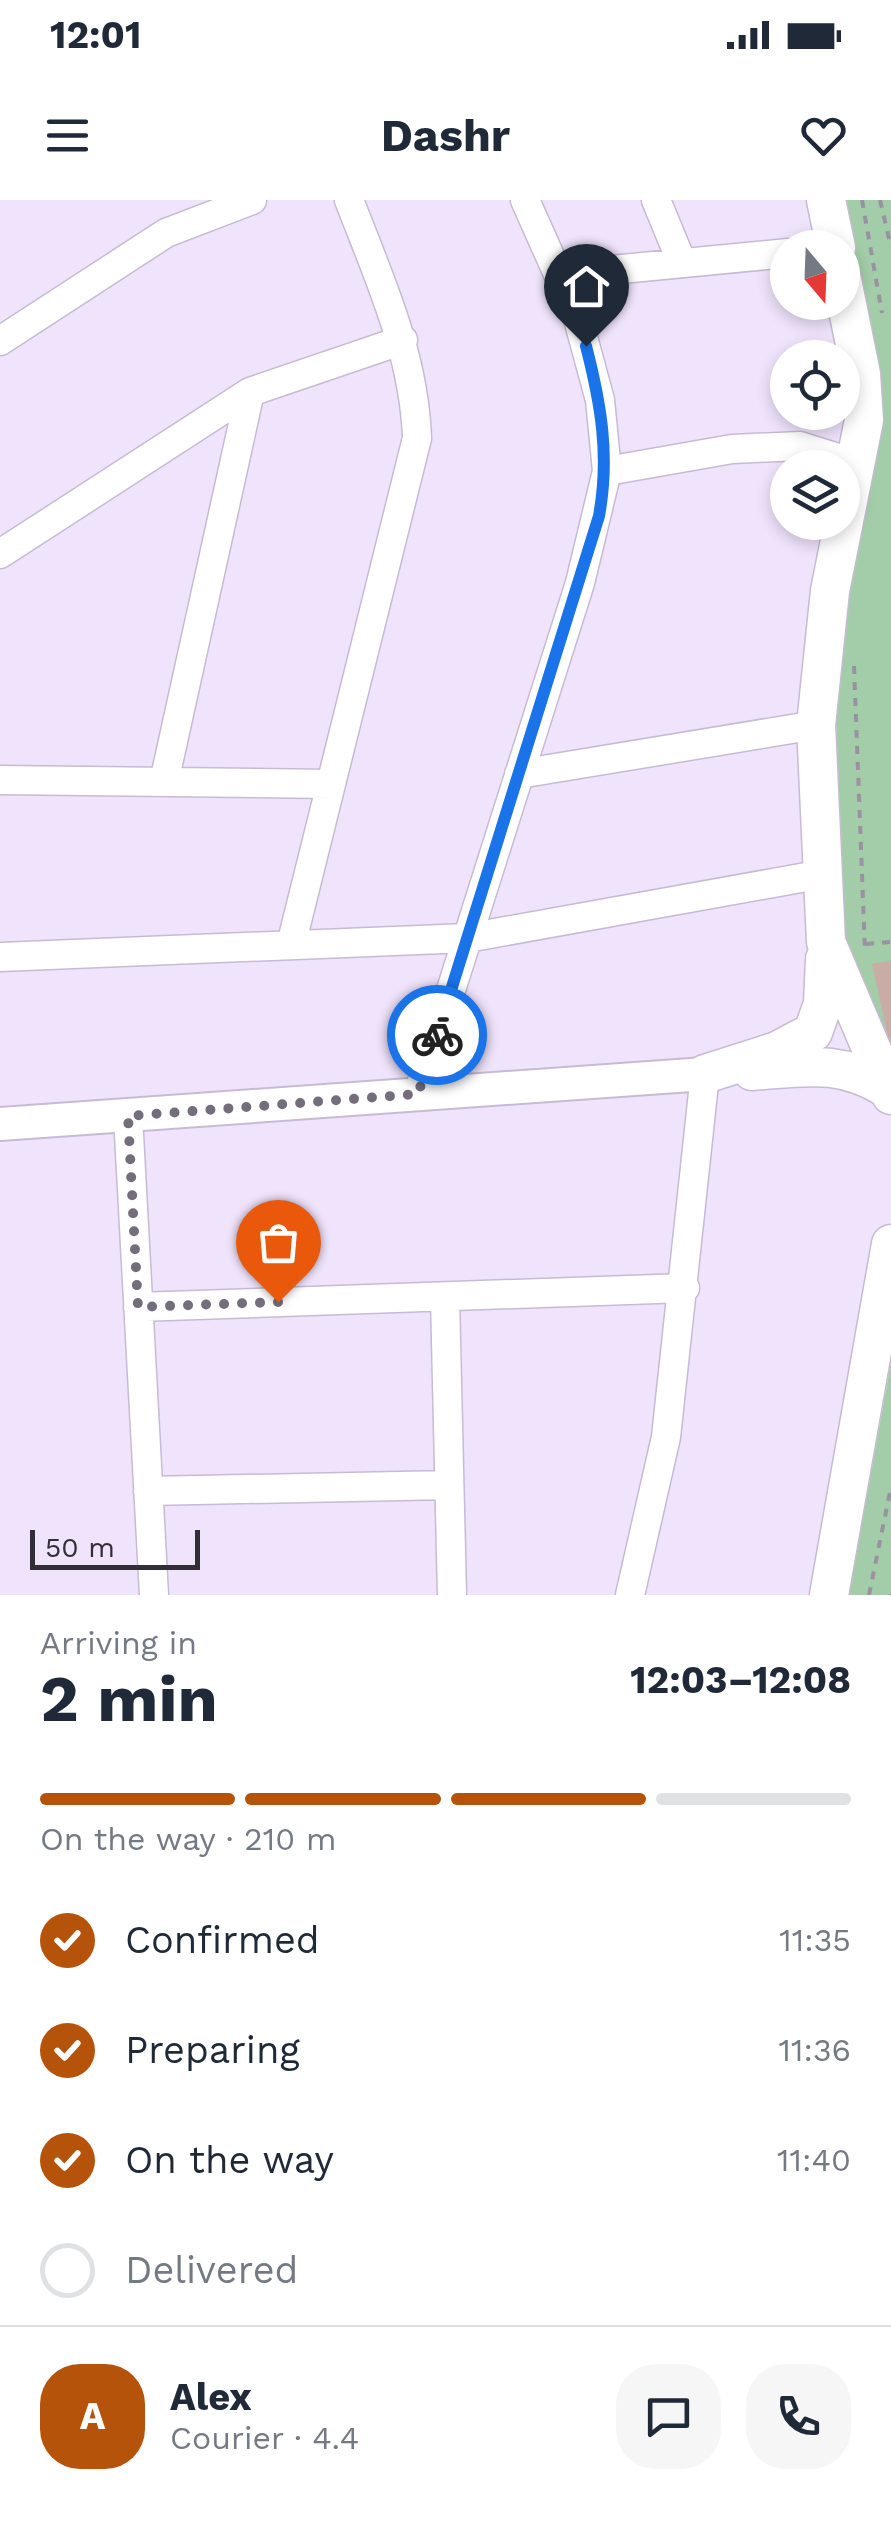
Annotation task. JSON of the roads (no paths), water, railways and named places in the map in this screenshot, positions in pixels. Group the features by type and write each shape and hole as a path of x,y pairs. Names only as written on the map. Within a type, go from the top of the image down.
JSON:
{"main road":[{"path":"826,200 832,230"},
{"path":"850,320 861,374 864,420 857,450"},
{"path":"705,1074 777,1051 813,1032 823,1004 826,942 816,725 830,591 840,540"},
{"path":"826,942 889,1092"},
{"path":"705,1074 815,1066 859,1071 889,1092"},
{"path":"829,1595 891,1244"}],"street":[{"path":"0,341 166,233 252,200"},
{"path":"291,945 417,438 416,400 403,340 348,200"},
{"path":"418,1094 580,583 608,471 600,400 578,318 526,200"},
{"path":"656,200 682,263"},
{"path":"559,275 770,255"},
{"path":"0,554 250,392 403,340"},
{"path":"164,782 250,392"},
{"path":"608,471 732,449 800,446 813,450"},
{"path":"519,774 816,725"},
{"path":"0,780 331,784"},
{"path":"0,957 468,938 822,874"},
{"path":"0,1124 705,1074 666,1437 630,1595"},
{"path":"128,1116 154,1595"},
{"path":"138,1307 685,1288"},
{"path":"445,1296 452,1595"},
{"path":"148,1491 449,1485"}]}
